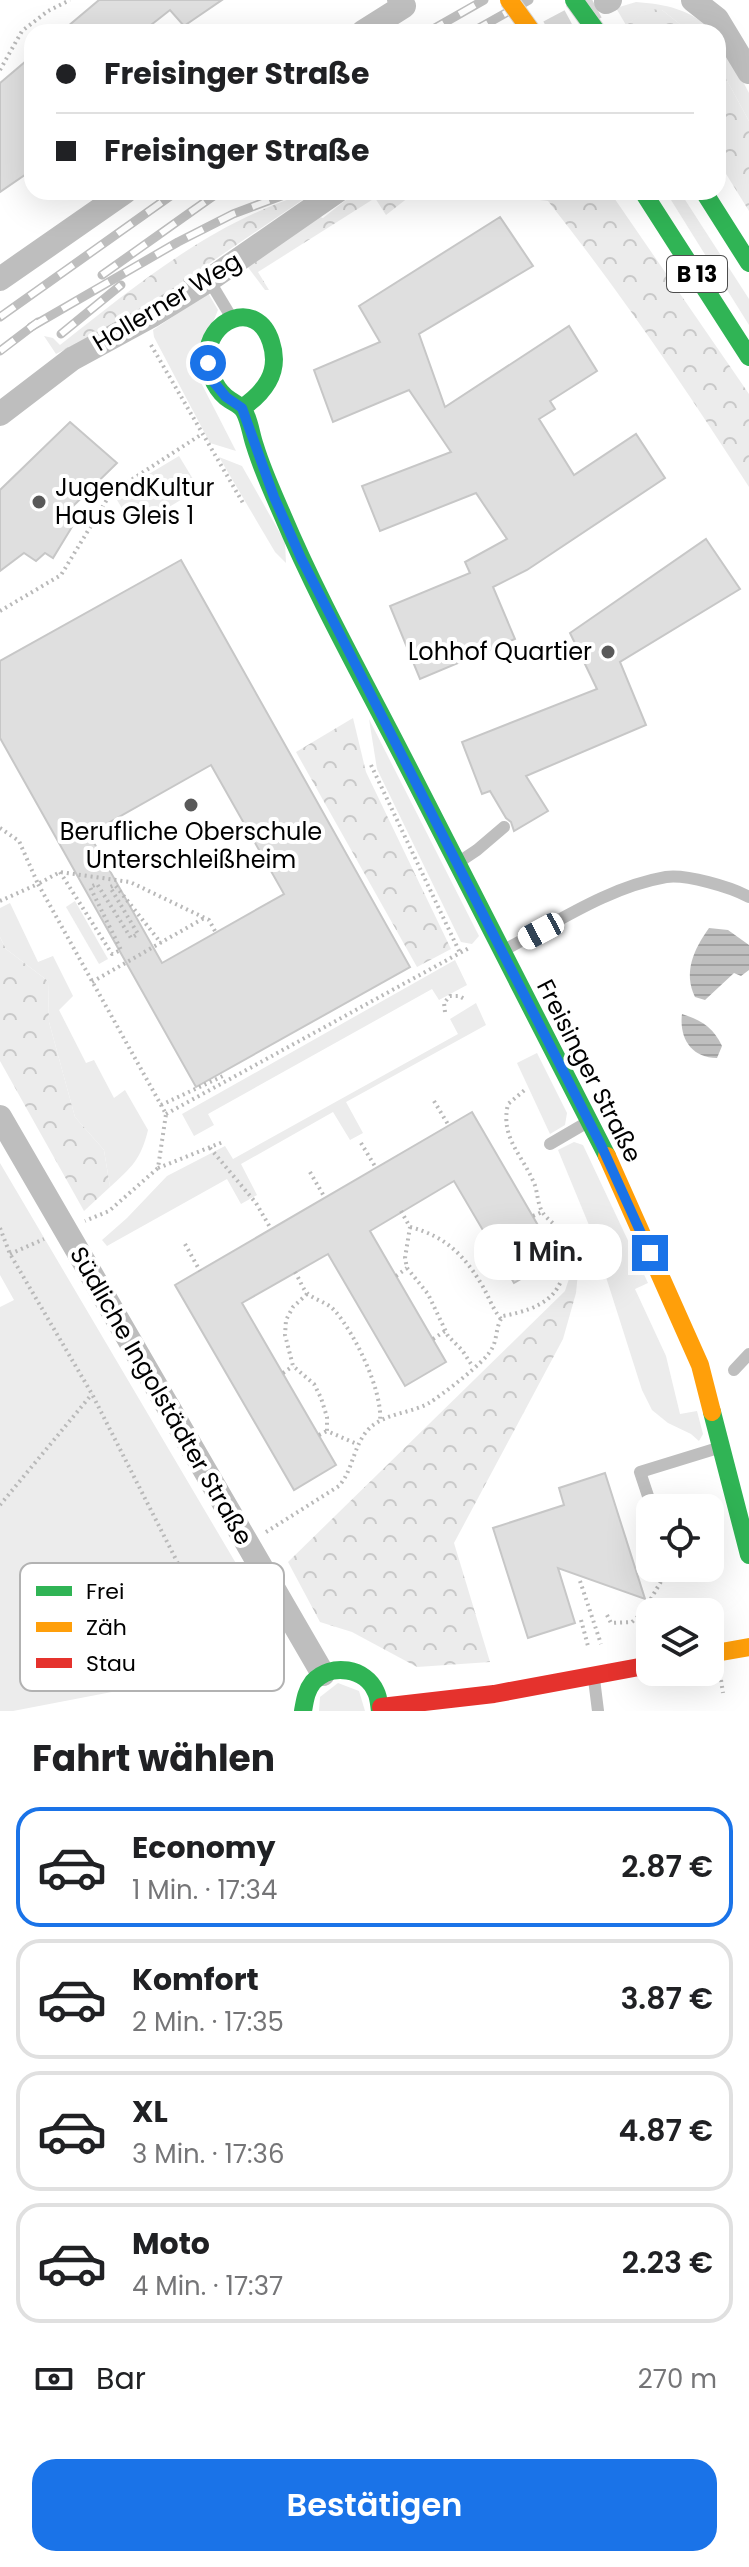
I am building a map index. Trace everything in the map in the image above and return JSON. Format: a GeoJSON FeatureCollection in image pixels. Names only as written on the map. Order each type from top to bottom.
{"type":"FeatureCollection","features":[{"type":"Feature","properties":{"kind":"street"},"geometry":{"type":"LineString","coordinates":[[509,0],[526,24]]}},
{"type":"Feature","properties":{"kind":"street"},"geometry":{"type":"LineString","coordinates":[[574,0],[591,24]]}},
{"type":"Feature","properties":{"kind":"street"},"geometry":{"type":"LineString","coordinates":[[693,0],[720,24]]}},
{"type":"Feature","properties":{"kind":"street"},"geometry":{"type":"LineString","coordinates":[[374,24],[406,2]]}},
{"type":"Feature","properties":{"kind":"street"},"geometry":{"type":"LineString","coordinates":[[726,34],[749,72]]}},
{"type":"Feature","properties":{"kind":"street"},"geometry":{"type":"LineString","coordinates":[[0,279],[114,200]]}},
{"type":"Feature","properties":{"kind":"street","name":"Hollerner Weg"},"geometry":{"type":"LineString","coordinates":[[0,414],[72,359],[209,280],[324,200]]}},
{"type":"Feature","properties":{"kind":"street","name":"B 13"},"geometry":{"type":"LineString","coordinates":[[648,200],[749,357]]}},
{"type":"Feature","properties":{"kind":"street","name":"B 13"},"geometry":{"type":"LineString","coordinates":[[709,200],[749,263]]}},
{"type":"Feature","properties":{"kind":"street"},"geometry":{"type":"LineString","coordinates":[[232,320],[248,317],[256,320],[264,325],[273,342],[273,367],[262,393],[242,408]]}},
{"type":"Feature","properties":{"kind":"street","name":"Freisinger Straße"},"geometry":{"type":"LineString","coordinates":[[232,320],[211,339],[208,363],[212,380],[226,397],[242,408],[274,497],[301,558],[613,1169],[700,1365],[749,1555]]}},
{"type":"Feature","properties":{"kind":"street","name":"Südliche Ingolstädter Straße"},"geometry":{"type":"LineString","coordinates":[[0,1117],[259,1563]]}},
{"type":"Feature","properties":{"kind":"street","name":"Südliche Ingolstädter Straße"},"geometry":{"type":"LineString","coordinates":[[284,1607],[323,1674]]}},
{"type":"Feature","properties":{"kind":"street"},"geometry":{"type":"LineString","coordinates":[[724,1651],[749,1647]]}},
{"type":"Feature","properties":{"kind":"street"},"geometry":{"type":"LineString","coordinates":[[303,1711],[306,1691],[323,1674],[336,1669],[349,1669],[362,1674],[372,1683],[378,1694],[380,1709],[494,1694],[636,1667]]}},
{"type":"Feature","properties":{"kind":"lane"},"geometry":{"type":"LineString","coordinates":[[209,280],[232,320]]}},
{"type":"Feature","properties":{"kind":"lane"},"geometry":{"type":"LineString","coordinates":[[456,863],[504,827]]}},
{"type":"Feature","properties":{"kind":"lane"},"geometry":{"type":"LineString","coordinates":[[497,944],[623,889],[670,877],[738,891],[749,897]]}},
{"type":"Feature","properties":{"kind":"lane"},"geometry":{"type":"LineString","coordinates":[[550,1144],[589,1121]]}},
{"type":"Feature","properties":{"kind":"lane"},"geometry":{"type":"LineString","coordinates":[[734,1370],[749,1354]]}},
{"type":"Feature","properties":{"kind":"lane"},"geometry":{"type":"LineString","coordinates":[[647,1494],[640,1472],[721,1447]]}},
{"type":"Feature","properties":{"kind":"lane"},"geometry":{"type":"LineString","coordinates":[[593,1675],[598,1711]]}},
{"type":"Feature","properties":{"kind":"path"},"geometry":{"type":"LineString","coordinates":[[31,24],[70,0]]}},
{"type":"Feature","properties":{"kind":"path"},"geometry":{"type":"LineString","coordinates":[[0,70],[24,29]]}},
{"type":"Feature","properties":{"kind":"path"},"geometry":{"type":"LineString","coordinates":[[0,611],[61,575],[111,493],[202,434]]}},
{"type":"Feature","properties":{"kind":"path"},"geometry":{"type":"LineString","coordinates":[[0,828],[19,841],[38,884],[166,1114],[158,1168]]}},
{"type":"Feature","properties":{"kind":"path"},"geometry":{"type":"LineString","coordinates":[[60,872],[112,954],[121,950],[90,887],[97,884],[131,938],[138,934],[110,887],[115,885],[161,943]]}},
{"type":"Feature","properties":{"kind":"path"},"geometry":{"type":"LineString","coordinates":[[0,901],[60,872],[130,882],[209,920],[216,933]]}},
{"type":"Feature","properties":{"kind":"path"},"geometry":{"type":"LineString","coordinates":[[92,982],[204,918]]}},
{"type":"Feature","properties":{"kind":"path"},"geometry":{"type":"LineString","coordinates":[[166,1114],[497,944]]}},
{"type":"Feature","properties":{"kind":"path"},"geometry":{"type":"LineString","coordinates":[[445,1012],[444,1003],[450,996],[466,1000]]}},
{"type":"Feature","properties":{"kind":"path"},"geometry":{"type":"LineString","coordinates":[[161,1105],[223,1076],[221,1073]]}},
{"type":"Feature","properties":{"kind":"path"},"geometry":{"type":"LineString","coordinates":[[247,1543],[339,1486],[347,1477],[357,1444],[369,1428],[426,1404],[491,1350],[503,1316],[522,1312],[557,1292],[563,1283],[565,1269],[561,1232],[542,1212],[534,1183],[505,1123],[508,1104],[526,1089]]}},
{"type":"Feature","properties":{"kind":"path"},"geometry":{"type":"LineString","coordinates":[[434,1101],[449,1126]]}},
{"type":"Feature","properties":{"kind":"path"},"geometry":{"type":"LineString","coordinates":[[10,1254],[109,1211],[158,1168],[223,1142]]}},
{"type":"Feature","properties":{"kind":"path"},"geometry":{"type":"LineString","coordinates":[[361,1143],[376,1168]]}},
{"type":"Feature","properties":{"kind":"path"},"geometry":{"type":"LineString","coordinates":[[210,1148],[256,1203],[271,1229]]}},
{"type":"Feature","properties":{"kind":"path"},"geometry":{"type":"LineString","coordinates":[[310,1172],[325,1198]]}},
{"type":"Feature","properties":{"kind":"path"},"geometry":{"type":"LineString","coordinates":[[401,1211],[410,1227],[405,1258],[407,1268],[428,1294],[445,1331],[473,1367]]}},
{"type":"Feature","properties":{"kind":"path"},"geometry":{"type":"LineString","coordinates":[[533,1216],[542,1212]]}},
{"type":"Feature","properties":{"kind":"path"},"geometry":{"type":"LineString","coordinates":[[410,1227],[429,1232],[454,1247],[484,1288],[501,1319]]}},
{"type":"Feature","properties":{"kind":"path"},"geometry":{"type":"LineString","coordinates":[[561,1232],[584,1227]]}},
{"type":"Feature","properties":{"kind":"path"},"geometry":{"type":"LineString","coordinates":[[0,1228],[10,1254],[92,1394],[178,1563]]}},
{"type":"Feature","properties":{"kind":"path"},"geometry":{"type":"LineString","coordinates":[[185,1244],[200,1271]]}},
{"type":"Feature","properties":{"kind":"path"},"geometry":{"type":"LineString","coordinates":[[396,1276],[407,1268]]}},
{"type":"Feature","properties":{"kind":"path"},"geometry":{"type":"LineString","coordinates":[[295,1272],[307,1294],[332,1307],[343,1320],[379,1400],[380,1422]]}},
{"type":"Feature","properties":{"kind":"path"},"geometry":{"type":"LineString","coordinates":[[307,1294],[293,1307],[286,1320],[285,1335],[293,1366],[314,1384],[327,1417],[327,1431]]}},
{"type":"Feature","properties":{"kind":"path"},"geometry":{"type":"LineString","coordinates":[[433,1339],[445,1331]]}},
{"type":"Feature","properties":{"kind":"path"},"geometry":{"type":"LineString","coordinates":[[283,1373],[293,1366]]}},
{"type":"Feature","properties":{"kind":"path"},"geometry":{"type":"LineString","coordinates":[[0,1505],[92,1394]]}},
{"type":"Feature","properties":{"kind":"path"},"geometry":{"type":"LineString","coordinates":[[319,1435],[327,1431],[357,1444]]}},
{"type":"Feature","properties":{"kind":"path"},"geometry":{"type":"LineString","coordinates":[[580,1581],[603,1650]]}},
{"type":"Feature","properties":{"kind":"path"},"geometry":{"type":"LineString","coordinates":[[607,1615],[611,1623],[632,1622],[643,1612],[661,1582]]}},
{"type":"Feature","properties":{"kind":"path"},"geometry":{"type":"LineString","coordinates":[[581,1620],[590,1652]]}},
{"type":"Feature","properties":{"kind":"green space"},"geometry":{"type":"Polygon","coordinates":[[[636,2],[667,6],[687,13],[704,24],[680,24],[662,10],[649,10],[625,24],[616,8],[636,2]]]}},
{"type":"Feature","properties":{"kind":"green space"},"geometry":{"type":"Polygon","coordinates":[[[649,9],[662,10],[680,24],[627,24],[649,9]]]}},
{"type":"Feature","properties":{"kind":"green space"},"geometry":{"type":"Polygon","coordinates":[[[726,52],[749,93],[749,121],[726,79],[726,52]]]}},
{"type":"Feature","properties":{"kind":"green space"},"geometry":{"type":"Polygon","coordinates":[[[726,79],[749,121],[749,211],[726,174],[726,79]]]}},
{"type":"Feature","properties":{"kind":"green space"},"geometry":{"type":"Polygon","coordinates":[[[302,200],[132,316],[56,354],[44,336],[53,338],[60,345],[178,256],[275,204],[302,200]]]}},
{"type":"Feature","properties":{"kind":"green space"},"geometry":{"type":"Polygon","coordinates":[[[346,200],[372,200],[258,272],[269,290],[265,290],[244,262],[313,215],[323,218],[346,200]]]}},
{"type":"Feature","properties":{"kind":"green space"},"geometry":{"type":"Polygon","coordinates":[[[376,200],[405,200],[386,215],[376,200]]]}},
{"type":"Feature","properties":{"kind":"green space"},"geometry":{"type":"Polygon","coordinates":[[[540,200],[616,200],[749,394],[749,487],[652,342],[548,201],[540,200]]]}},
{"type":"Feature","properties":{"kind":"green space"},"geometry":{"type":"Polygon","coordinates":[[[671,200],[685,200],[749,299],[749,325],[671,200]]]}},
{"type":"Feature","properties":{"kind":"green space"},"geometry":{"type":"Polygon","coordinates":[[[208,293],[218,310],[194,369],[236,451],[210,443],[154,337],[153,330],[208,293]]]}},
{"type":"Feature","properties":{"kind":"green space"},"geometry":{"type":"Polygon","coordinates":[[[179,456],[199,489],[134,528],[114,495],[179,456]]]}},
{"type":"Feature","properties":{"kind":"green space"},"geometry":{"type":"Polygon","coordinates":[[[219,457],[242,466],[285,542],[286,563],[275,552],[219,457]]]}},
{"type":"Feature","properties":{"kind":"green space"},"geometry":{"type":"Polygon","coordinates":[[[353,718],[366,772],[451,949],[417,967],[296,752],[353,718]]]}},
{"type":"Feature","properties":{"kind":"green space"},"geometry":{"type":"Polygon","coordinates":[[[369,719],[479,936],[472,944],[461,942],[377,769],[369,719]]]}},
{"type":"Feature","properties":{"kind":"green space"},"geometry":{"type":"Polygon","coordinates":[[[75,901],[108,959],[99,964],[66,907],[75,901]]]}},
{"type":"Feature","properties":{"kind":"green space"},"geometry":{"type":"Polygon","coordinates":[[[10,903],[38,962],[53,956],[73,996],[59,1010],[86,1063],[94,1060],[114,1098],[125,1090],[148,1130],[135,1162],[110,1187],[104,1150],[75,1117],[49,1022],[48,981],[6,949],[0,937],[0,908],[10,903]]]}},
{"type":"Feature","properties":{"kind":"green space"},"geometry":{"type":"Polygon","coordinates":[[[0,937],[6,949],[48,981],[49,1022],[75,1117],[104,1150],[110,1187],[84,1211],[0,1061],[0,937]]]}},
{"type":"Feature","properties":{"kind":"green space"},"geometry":{"type":"Polygon","coordinates":[[[455,960],[467,985],[439,1000],[432,989],[208,1114],[214,1125],[194,1136],[182,1114],[455,960]]]}},
{"type":"Feature","properties":{"kind":"green space"},"geometry":{"type":"Polygon","coordinates":[[[476,1003],[486,1025],[346,1102],[363,1133],[350,1140],[333,1112],[241,1164],[257,1195],[241,1204],[227,1179],[107,1246],[102,1240],[167,1176],[225,1146],[233,1159],[458,1034],[450,1019],[476,1003]]]}},
{"type":"Feature","properties":{"kind":"green space"},"geometry":{"type":"Polygon","coordinates":[[[537,1053],[567,1113],[565,1125],[550,1134],[517,1063],[537,1053]]]}},
{"type":"Feature","properties":{"kind":"green space"},"geometry":{"type":"Polygon","coordinates":[[[574,1142],[583,1145],[648,1283],[635,1289],[666,1356],[680,1414],[697,1411],[703,1434],[699,1441],[652,1410],[642,1390],[591,1230],[558,1150],[574,1142]]]}},
{"type":"Feature","properties":{"kind":"green space"},"geometry":{"type":"Polygon","coordinates":[[[0,1163],[236,1563],[20,1563],[20,1691],[117,1691],[13,1711],[0,1711],[0,1307],[14,1300],[0,1275],[0,1163]]]}},
{"type":"Feature","properties":{"kind":"green space"},"geometry":{"type":"Polygon","coordinates":[[[581,1242],[576,1293],[563,1339],[454,1543],[490,1662],[417,1667],[352,1632],[320,1622],[288,1562],[565,1291],[581,1242]]]}},
{"type":"Feature","properties":{"kind":"green space"},"geometry":{"type":"Polygon","coordinates":[[[338,1683],[359,1691],[365,1711],[319,1711],[320,1697],[338,1683]]]}},
{"type":"Feature","properties":{"kind":"shaded area"},"geometry":{"type":"Polygon","coordinates":[[[709,928],[728,930],[749,945],[749,970],[741,976],[734,973],[705,1000],[695,997],[690,970],[695,952],[709,928]]]}},
{"type":"Feature","properties":{"kind":"shaded area"},"geometry":{"type":"Polygon","coordinates":[[[682,1014],[701,1022],[715,1034],[722,1046],[717,1058],[700,1054],[689,1045],[683,1031],[682,1014]]]}},
{"type":"Feature","properties":{"kind":"building"},"geometry":{"type":"Polygon","coordinates":[[[99,0],[222,0],[187,24],[182,24],[170,10],[152,24],[70,24],[99,0]]]}},
{"type":"Feature","properties":{"kind":"building"},"geometry":{"type":"Polygon","coordinates":[[[24,63],[24,176],[0,192],[0,83],[24,63]]]}},
{"type":"Feature","properties":{"kind":"building"},"geometry":{"type":"Polygon","coordinates":[[[500,217],[533,266],[419,334],[445,407],[569,326],[597,371],[550,401],[555,409],[539,419],[574,475],[636,434],[665,478],[527,570],[493,587],[515,639],[420,679],[390,606],[470,573],[465,562],[507,539],[476,493],[380,531],[362,486],[451,452],[409,390],[333,422],[314,370],[380,342],[359,306],[500,217]]]}},
{"type":"Feature","properties":{"kind":"building","name":"JugendKultur Haus Gleis 1"},"geometry":{"type":"Polygon","coordinates":[[[70,422],[117,463],[66,513],[75,522],[53,558],[45,553],[36,561],[24,553],[0,571],[0,490],[70,422]]]}},
{"type":"Feature","properties":{"kind":"building","name":"Lohhof Quartier"},"geometry":{"type":"Polygon","coordinates":[[[706,539],[740,589],[620,662],[646,725],[526,776],[548,811],[514,831],[490,791],[482,794],[462,742],[597,689],[570,633],[706,539]]]}},
{"type":"Feature","properties":{"kind":"building"},"geometry":{"type":"Polygon","coordinates":[[[181,560],[410,967],[196,1087],[0,738],[0,661],[181,560]],[[211,765],[89,834],[162,963],[284,894],[211,765]]]}},
{"type":"Feature","properties":{"kind":"building"},"geometry":{"type":"Polygon","coordinates":[[[472,1112],[557,1258],[514,1283],[454,1181],[370,1231],[446,1362],[405,1386],[328,1254],[242,1303],[336,1465],[294,1490],[175,1285],[472,1112]]]}},
{"type":"Feature","properties":{"kind":"building"},"geometry":{"type":"Polygon","coordinates":[[[605,1473],[636,1571],[636,1582],[640,1582],[645,1598],[558,1568],[575,1623],[528,1638],[493,1528],[564,1505],[559,1488],[605,1473]]]}},
{"type":"Feature","properties":{"kind":"tunnel"},"geometry":{"type":"LineString","coordinates":[[564,24],[596,7]]}},
{"type":"Feature","properties":{"kind":"railway"},"geometry":{"type":"LineString","coordinates":[[442,24],[484,0]]}},
{"type":"Feature","properties":{"kind":"railway"},"geometry":{"type":"LineString","coordinates":[[486,24],[529,0]]}},
{"type":"Feature","properties":{"kind":"railway"},"geometry":{"type":"LineString","coordinates":[[0,317],[165,200]]}},
{"type":"Feature","properties":{"kind":"railway"},"geometry":{"type":"LineString","coordinates":[[102,275],[208,200]]}},
{"type":"Feature","properties":{"kind":"railway"},"geometry":{"type":"LineString","coordinates":[[31,327],[178,242],[233,214],[271,200]]}},
{"type":"Feature","properties":{"kind":"railway"},"geometry":{"type":"LineString","coordinates":[[61,334],[121,285]]}},
{"type":"Feature","properties":{"kind":"railway"},"geometry":{"type":"LineString","coordinates":[[0,351],[38,322]]}},
{"type":"Feature","properties":{"kind":"traffic: fast"},"geometry":{"type":"LineString","coordinates":[[574,0],[591,24]]}},
{"type":"Feature","properties":{"kind":"traffic: fast"},"geometry":{"type":"LineString","coordinates":[[648,200],[749,357]]}},
{"type":"Feature","properties":{"kind":"traffic: fast"},"geometry":{"type":"LineString","coordinates":[[709,200],[749,263]]}},
{"type":"Feature","properties":{"kind":"traffic: fast"},"geometry":{"type":"LineString","coordinates":[[242,408],[264,388],[274,363],[271,342],[264,328],[255,320],[244,317],[223,325],[209,345],[212,377],[225,397],[244,411],[264,472],[310,576],[607,1156]]}},
{"type":"Feature","properties":{"kind":"traffic: fast"},"geometry":{"type":"LineString","coordinates":[[712,1412],[749,1555]]}},
{"type":"Feature","properties":{"kind":"traffic: fast"},"geometry":{"type":"LineString","coordinates":[[303,1711],[307,1692],[313,1682],[338,1670],[356,1673],[371,1684],[377,1694],[380,1711]]}},
{"type":"Feature","properties":{"kind":"traffic: slow"},"geometry":{"type":"LineString","coordinates":[[509,0],[526,24]]}},
{"type":"Feature","properties":{"kind":"traffic: slow"},"geometry":{"type":"LineString","coordinates":[[607,1156],[700,1365],[712,1412]]}},
{"type":"Feature","properties":{"kind":"traffic: slow"},"geometry":{"type":"LineString","coordinates":[[724,1651],[749,1647]]}},
{"type":"Feature","properties":{"kind":"traffic: jam"},"geometry":{"type":"LineString","coordinates":[[381,1707],[494,1694],[636,1668]]}},
{"type":"Feature","properties":{"kind":"place","name":"JugendKultur Haus Gleis 1"},"geometry":{"type":"Point","coordinates":[39,502]}},
{"type":"Feature","properties":{"kind":"place","name":"Lohhof Quartier"},"geometry":{"type":"Point","coordinates":[608,652]}},
{"type":"Feature","properties":{"kind":"place","name":"Berufliche Oberschule Unterschleißheim"},"geometry":{"type":"Point","coordinates":[191,805]}},
{"type":"Feature","properties":{"kind":"route"},"geometry":{"type":"LineString","coordinates":[[208,363],[212,380],[226,397],[242,408],[274,497],[301,558],[601,1145],[650,1253]]}}]}
